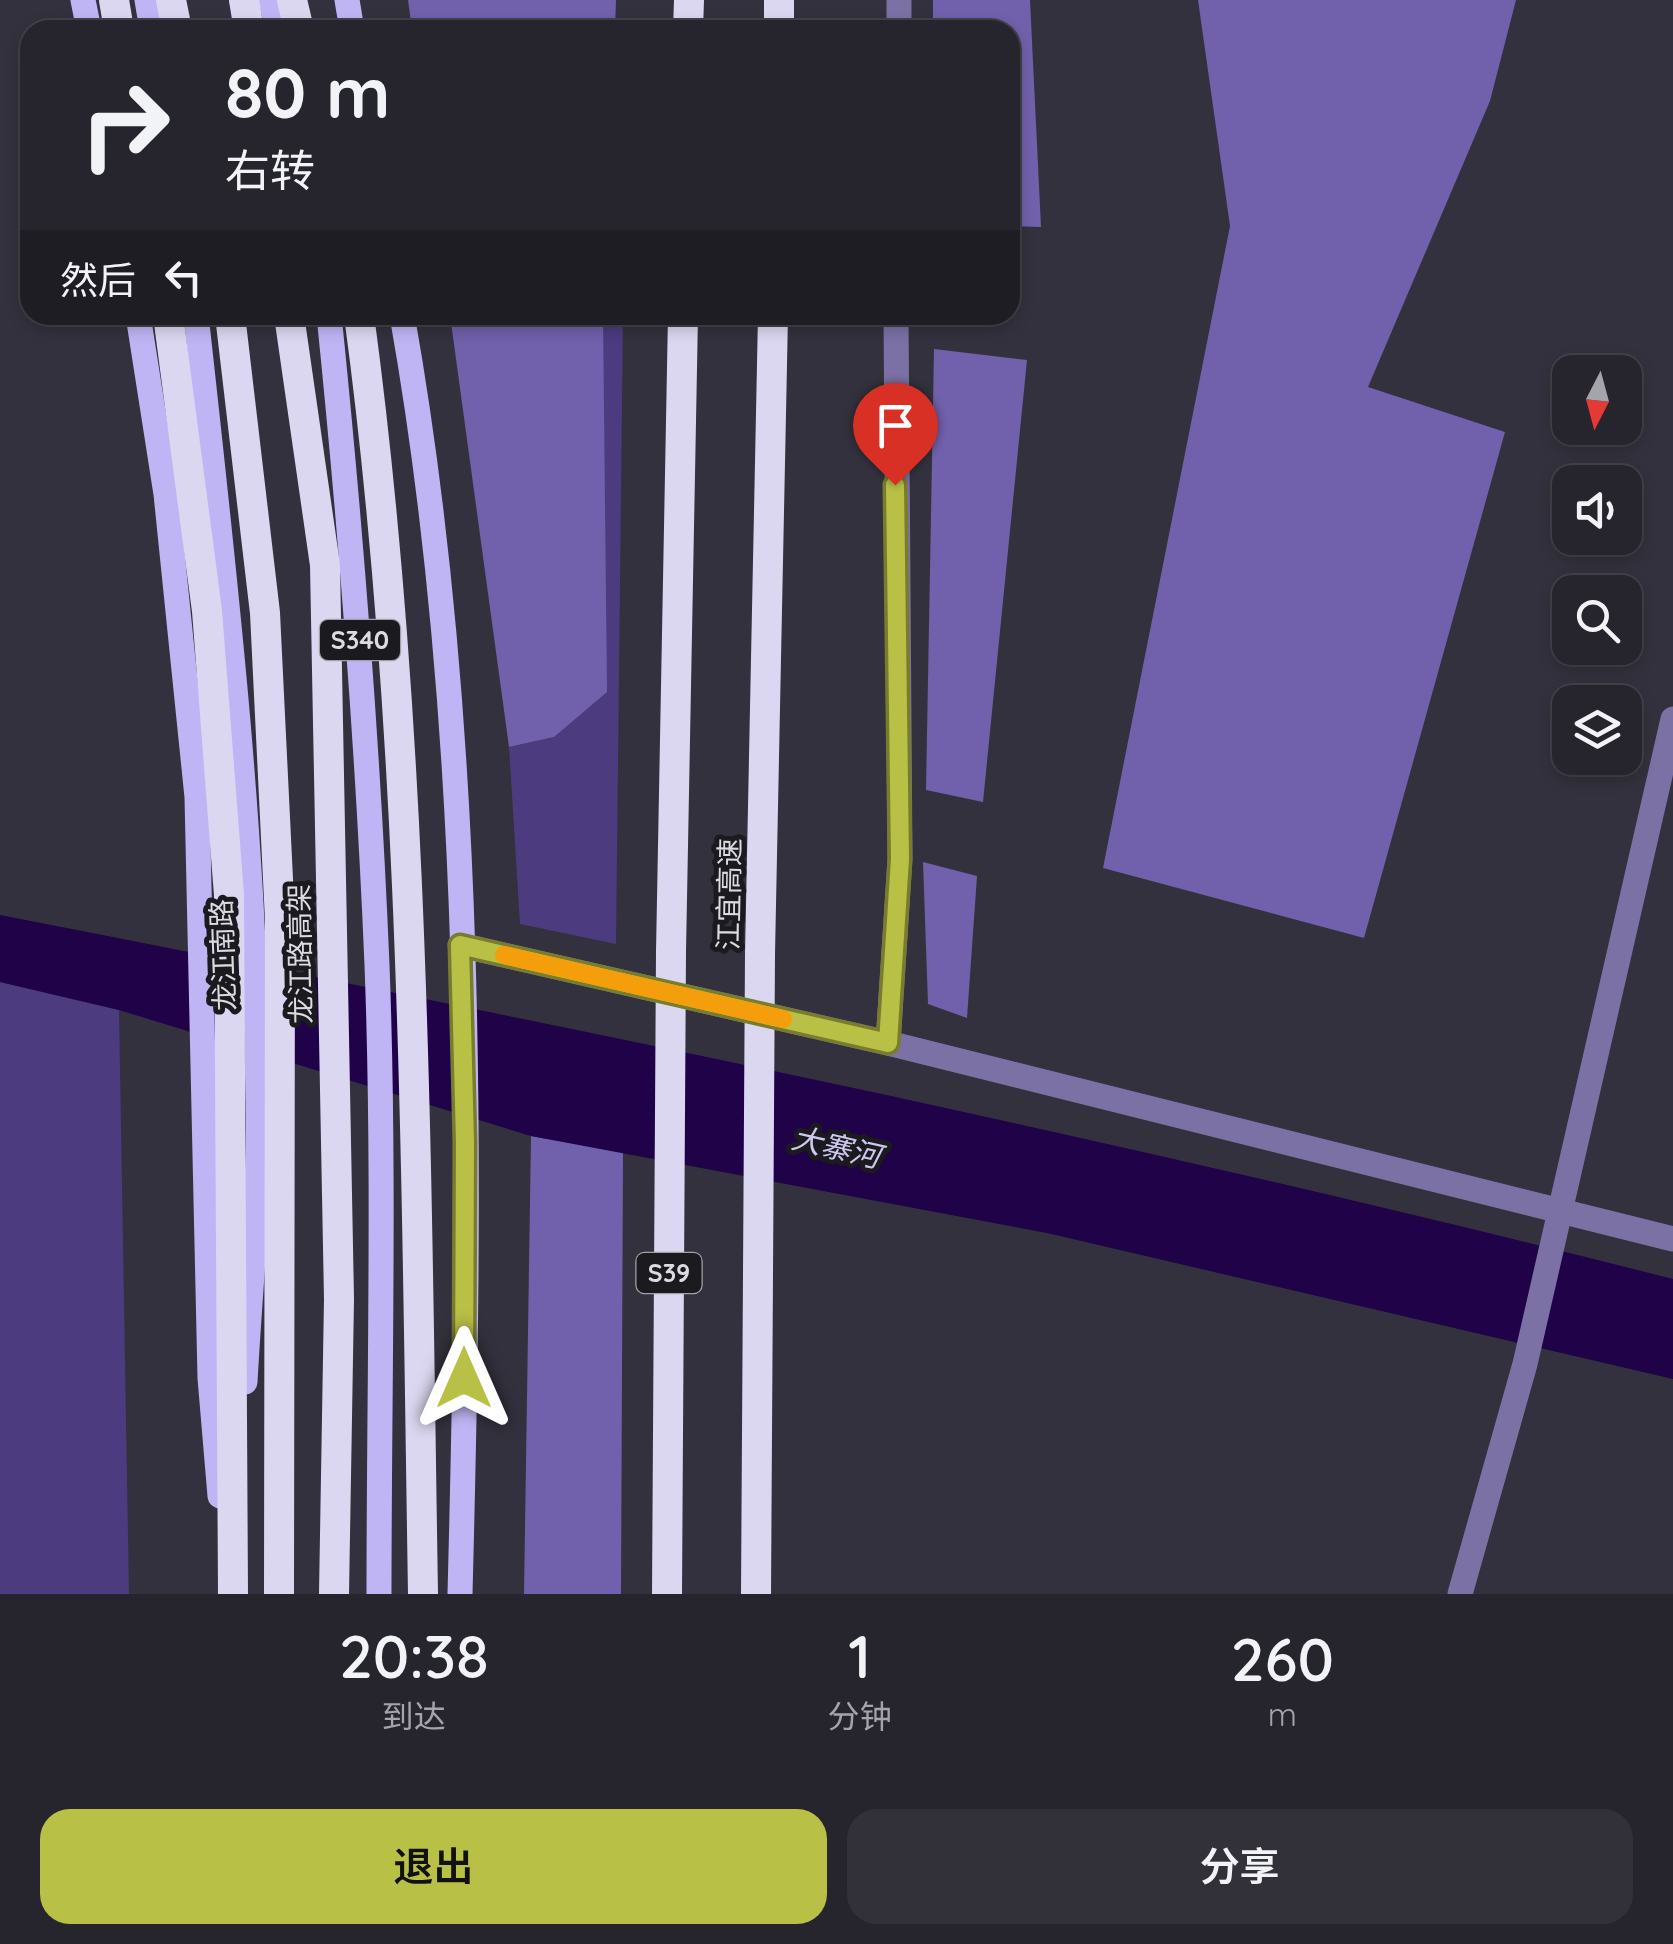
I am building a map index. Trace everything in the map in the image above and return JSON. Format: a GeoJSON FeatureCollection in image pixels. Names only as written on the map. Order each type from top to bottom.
{"type":"FeatureCollection","features":[{"type":"Feature","properties":{"kind":"highway"},"geometry":{"type":"LineString","coordinates":[[169,325],[208,611],[242,938],[231,1097],[232,1594]]}},
{"type":"Feature","properties":{"kind":"highway","name":"龙江路高架"},"geometry":{"type":"LineString","coordinates":[[231,325],[265,613],[280,920],[279,1594]]}},
{"type":"Feature","properties":{"kind":"highway","name":"龙江路高架"},"geometry":{"type":"LineString","coordinates":[[291,325],[325,565],[339,1299],[334,1594]]}},
{"type":"Feature","properties":{"kind":"highway"},"geometry":{"type":"LineString","coordinates":[[360,325],[374,430],[397,733],[416,1143],[423,1594]]}},
{"type":"Feature","properties":{"kind":"highway","name":"江宜高速"},"geometry":{"type":"LineString","coordinates":[[667,1594],[671,952],[683,325]]}},
{"type":"Feature","properties":{"kind":"highway","name":"江宜高速"},"geometry":{"type":"LineString","coordinates":[[756,1594],[760,954],[773,325]]}},
{"type":"Feature","properties":{"kind":"main road"},"geometry":{"type":"LineString","coordinates":[[140,325],[166,494],[191,740],[200,932],[231,1097]]}},
{"type":"Feature","properties":{"kind":"main road","name":"龙江南路"},"geometry":{"type":"LineString","coordinates":[[197,325],[242,730],[242,938]]}},
{"type":"Feature","properties":{"kind":"main road","name":"S340"},"geometry":{"type":"LineString","coordinates":[[330,325],[358,606],[377,966],[379,1594]]}},
{"type":"Feature","properties":{"kind":"main road"},"geometry":{"type":"LineString","coordinates":[[404,325],[416,390],[448,693],[462,984],[465,1143],[460,1594]]}},
{"type":"Feature","properties":{"kind":"street"},"geometry":{"type":"LineString","coordinates":[[888,1043],[900,859],[896,325]]}},
{"type":"Feature","properties":{"kind":"street"},"geometry":{"type":"LineString","coordinates":[[1460,1594],[1525,1364],[1673,720]]}},
{"type":"Feature","properties":{"kind":"street"},"geometry":{"type":"LineString","coordinates":[[460,945],[888,1043],[1673,1240]]}},
{"type":"Feature","properties":{"kind":"shaded area"},"geometry":{"type":"Polygon","coordinates":[[[408,0],[616,0],[615,20],[411,20],[408,0]]]}},
{"type":"Feature","properties":{"kind":"shaded area"},"geometry":{"type":"Polygon","coordinates":[[[933,0],[1030,0],[1041,227],[1020,226],[1020,20],[933,20],[933,0]]]}},
{"type":"Feature","properties":{"kind":"shaded area"},"geometry":{"type":"Polygon","coordinates":[[[1198,0],[1516,0],[1490,101],[1368,387],[1505,432],[1364,938],[1103,868],[1230,226],[1198,0]]]}},
{"type":"Feature","properties":{"kind":"shaded area"},"geometry":{"type":"Polygon","coordinates":[[[451,325],[603,325],[607,692],[554,737],[509,747],[451,325]]]}},
{"type":"Feature","properties":{"kind":"shaded area"},"geometry":{"type":"Polygon","coordinates":[[[603,325],[623,325],[616,944],[520,924],[509,747],[554,737],[603,325]]]}},
{"type":"Feature","properties":{"kind":"shaded area"},"geometry":{"type":"Polygon","coordinates":[[[934,349],[1027,360],[983,802],[926,790],[934,349]]]}},
{"type":"Feature","properties":{"kind":"shaded area"},"geometry":{"type":"Polygon","coordinates":[[[923,862],[977,876],[967,1018],[928,1004],[923,862]]]}},
{"type":"Feature","properties":{"kind":"shaded area"},"geometry":{"type":"Polygon","coordinates":[[[0,982],[119,1010],[129,1594],[0,1594],[0,982]]]}},
{"type":"Feature","properties":{"kind":"shaded area"},"geometry":{"type":"Polygon","coordinates":[[[531,1136],[623,1152],[621,1594],[524,1594],[531,1136]]]}},
{"type":"Feature","properties":{"kind":"water","name":"大寨河"},"geometry":{"type":"Polygon","coordinates":[[[0,915],[839,1085],[1257,1178],[1673,1279],[1673,1379],[1047,1233],[531,1136],[119,1010],[0,982],[0,915]]]}},
{"type":"Feature","properties":{"kind":"slow traffic"},"geometry":{"type":"LineString","coordinates":[[504,955],[783,1019]]}},
{"type":"Feature","properties":{"kind":"route"},"geometry":{"type":"LineString","coordinates":[[464,1378],[465,1143],[460,945],[888,1043],[900,859],[895,485]]}}]}
